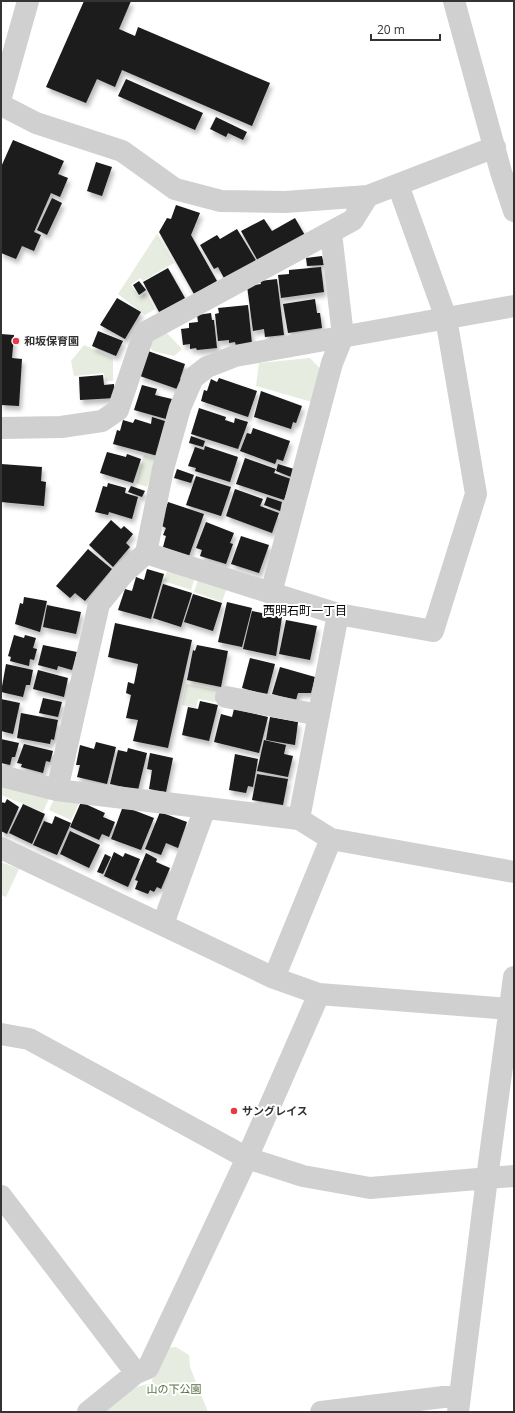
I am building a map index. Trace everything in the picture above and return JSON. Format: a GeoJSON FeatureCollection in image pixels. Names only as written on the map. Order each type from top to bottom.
{"type":"FeatureCollection","features":[{"type":"Feature","properties":{"kind":"street"},"geometry":{"type":"LineString","coordinates":[[1,97],[28,1]]}},
{"type":"Feature","properties":{"kind":"street"},"geometry":{"type":"LineString","coordinates":[[454,1],[496,147],[508,169],[514,211]]}},
{"type":"Feature","properties":{"kind":"street"},"geometry":{"type":"LineString","coordinates":[[1,105],[36,123],[122,151],[175,189],[221,201],[285,202],[368,196],[496,147]]}},
{"type":"Feature","properties":{"kind":"street"},"geometry":{"type":"LineString","coordinates":[[146,553],[338,614],[433,631],[476,494],[446,318],[398,185]]}},
{"type":"Feature","properties":{"kind":"street"},"geometry":{"type":"LineString","coordinates":[[1,428],[61,427],[102,422],[118,410],[144,333],[353,220],[368,196]]}},
{"type":"Feature","properties":{"kind":"street"},"geometry":{"type":"LineString","coordinates":[[271,593],[332,363],[344,336],[331,233]]}},
{"type":"Feature","properties":{"kind":"street"},"geometry":{"type":"LineString","coordinates":[[57,790],[99,604],[124,573],[146,553],[163,469],[180,408],[193,378],[206,367],[235,356],[514,306]]}},
{"type":"Feature","properties":{"kind":"street"},"geometry":{"type":"LineString","coordinates":[[299,819],[338,614]]}},
{"type":"Feature","properties":{"kind":"street"},"geometry":{"type":"LineString","coordinates":[[226,697],[319,715]]}},
{"type":"Feature","properties":{"kind":"street"},"geometry":{"type":"LineString","coordinates":[[1,776],[57,790],[299,819],[331,839],[514,872]]}},
{"type":"Feature","properties":{"kind":"street"},"geometry":{"type":"LineString","coordinates":[[163,924],[205,808]]}},
{"type":"Feature","properties":{"kind":"street"},"geometry":{"type":"LineString","coordinates":[[274,978],[331,839]]}},
{"type":"Feature","properties":{"kind":"street"},"geometry":{"type":"LineString","coordinates":[[1,848],[274,978],[319,994],[510,1009]]}},
{"type":"Feature","properties":{"kind":"street"},"geometry":{"type":"LineString","coordinates":[[321,1412],[459,1403],[486,1178],[514,977]]}},
{"type":"Feature","properties":{"kind":"street"},"geometry":{"type":"LineString","coordinates":[[88,1412],[136,1374],[148,1368],[248,1158],[319,994]]}},
{"type":"Feature","properties":{"kind":"street"},"geometry":{"type":"LineString","coordinates":[[1,1034],[29,1039],[248,1158],[303,1176],[370,1188],[514,1176]]}},
{"type":"Feature","properties":{"kind":"street"},"geometry":{"type":"LineString","coordinates":[[1,1196],[136,1374]]}},
{"type":"Feature","properties":{"kind":"green space"},"geometry":{"type":"Polygon","coordinates":[[[157,234],[174,263],[143,281],[140,278],[131,285],[139,297],[146,293],[155,309],[145,315],[118,294],[157,234]]]}},
{"type":"Feature","properties":{"kind":"green space"},"geometry":{"type":"Polygon","coordinates":[[[165,331],[182,349],[174,356],[153,351],[147,343],[165,331]]]}},
{"type":"Feature","properties":{"kind":"green space"},"geometry":{"type":"Polygon","coordinates":[[[84,345],[113,358],[113,381],[105,381],[104,373],[74,376],[71,361],[84,345]]]}},
{"type":"Feature","properties":{"kind":"green space"},"geometry":{"type":"Polygon","coordinates":[[[310,358],[321,370],[312,402],[256,386],[259,363],[310,358]]]}},
{"type":"Feature","properties":{"kind":"green space"},"geometry":{"type":"Polygon","coordinates":[[[144,455],[156,459],[147,487],[136,483],[144,455]]]}},
{"type":"Feature","properties":{"kind":"green space"},"geometry":{"type":"Polygon","coordinates":[[[168,568],[195,577],[191,590],[164,581],[168,568]]]}},
{"type":"Feature","properties":{"kind":"green space"},"geometry":{"type":"Polygon","coordinates":[[[199,577],[227,587],[222,602],[194,592],[199,577]]]}},
{"type":"Feature","properties":{"kind":"green space"},"geometry":{"type":"Polygon","coordinates":[[[186,684],[218,690],[216,702],[198,699],[196,708],[182,705],[186,684]]]}},
{"type":"Feature","properties":{"kind":"green space"},"geometry":{"type":"Polygon","coordinates":[[[1,785],[50,796],[43,812],[1,795],[1,785]]]}},
{"type":"Feature","properties":{"kind":"green space"},"geometry":{"type":"Polygon","coordinates":[[[55,797],[80,801],[71,820],[49,810],[55,797]]]}},
{"type":"Feature","properties":{"kind":"green space"},"geometry":{"type":"Polygon","coordinates":[[[1,862],[19,869],[6,897],[1,895],[1,862]]]}},
{"type":"Feature","properties":{"kind":"green space","name":"山の下公園"},"geometry":{"type":"Polygon","coordinates":[[[176,1347],[189,1355],[190,1367],[208,1412],[105,1412],[133,1388],[151,1383],[165,1348],[176,1347]]]}},
{"type":"Feature","properties":{"kind":"building"},"geometry":{"type":"Polygon","coordinates":[[[84,1],[131,1],[119,29],[135,36],[138,27],[270,83],[252,126],[122,70],[115,87],[97,79],[86,103],[46,87],[84,1]]]}},
{"type":"Feature","properties":{"kind":"building"},"geometry":{"type":"Polygon","coordinates":[[[126,79],[203,113],[195,130],[118,96],[126,79]]]}},
{"type":"Feature","properties":{"kind":"building"},"geometry":{"type":"Polygon","coordinates":[[[216,117],[247,132],[243,140],[228,133],[226,137],[210,129],[216,117]]]}},
{"type":"Feature","properties":{"kind":"building"},"geometry":{"type":"Polygon","coordinates":[[[13,140],[64,161],[58,174],[68,178],[60,197],[51,193],[34,232],[41,235],[34,251],[22,246],[16,259],[1,253],[1,167],[13,140]]]}},
{"type":"Feature","properties":{"kind":"building"},"geometry":{"type":"Polygon","coordinates":[[[96,162],[112,167],[102,196],[87,191],[96,162]]]}},
{"type":"Feature","properties":{"kind":"building"},"geometry":{"type":"Polygon","coordinates":[[[52,198],[62,203],[47,235],[37,230],[52,198]]]}},
{"type":"Feature","properties":{"kind":"building"},"geometry":{"type":"Polygon","coordinates":[[[176,205],[200,213],[191,235],[217,281],[194,294],[159,232],[167,218],[171,219],[176,205]]]}},
{"type":"Feature","properties":{"kind":"building"},"geometry":{"type":"Polygon","coordinates":[[[295,218],[306,237],[259,263],[241,231],[264,219],[272,231],[295,218]]]}},
{"type":"Feature","properties":{"kind":"building"},"geometry":{"type":"Polygon","coordinates":[[[237,229],[257,262],[225,280],[218,267],[214,269],[200,245],[217,235],[220,239],[237,229]]]}},
{"type":"Feature","properties":{"kind":"building"},"geometry":{"type":"Polygon","coordinates":[[[322,256],[324,265],[307,266],[306,258],[322,256]]]}},
{"type":"Feature","properties":{"kind":"building"},"geometry":{"type":"Polygon","coordinates":[[[321,267],[324,292],[281,298],[278,275],[289,274],[289,270],[321,267]]]}},
{"type":"Feature","properties":{"kind":"building"},"geometry":{"type":"Polygon","coordinates":[[[168,268],[185,298],[159,312],[143,282],[168,268]]]}},
{"type":"Feature","properties":{"kind":"building"},"geometry":{"type":"Polygon","coordinates":[[[277,279],[284,335],[265,337],[264,329],[253,331],[247,286],[261,284],[260,281],[277,279]]]}},
{"type":"Feature","properties":{"kind":"building"},"geometry":{"type":"Polygon","coordinates":[[[139,281],[146,290],[139,295],[133,285],[139,281]]]}},
{"type":"Feature","properties":{"kind":"building"},"geometry":{"type":"Polygon","coordinates":[[[117,298],[141,312],[125,339],[100,325],[117,298]]]}},
{"type":"Feature","properties":{"kind":"building"},"geometry":{"type":"Polygon","coordinates":[[[315,299],[317,313],[320,313],[322,328],[288,333],[283,304],[315,299]]]}},
{"type":"Feature","properties":{"kind":"building"},"geometry":{"type":"Polygon","coordinates":[[[248,305],[252,344],[236,346],[235,342],[229,343],[229,340],[218,341],[215,314],[219,313],[218,308],[248,305]]]}},
{"type":"Feature","properties":{"kind":"building"},"geometry":{"type":"Polygon","coordinates":[[[211,313],[212,320],[214,320],[217,348],[197,350],[196,348],[190,349],[190,344],[183,345],[181,329],[189,328],[189,323],[198,322],[197,315],[211,313]]]}},
{"type":"Feature","properties":{"kind":"building"},"geometry":{"type":"Polygon","coordinates":[[[98,331],[123,341],[116,356],[92,346],[98,331]]]}},
{"type":"Feature","properties":{"kind":"building"},"geometry":{"type":"Polygon","coordinates":[[[1,334],[14,335],[12,358],[22,359],[19,406],[1,405],[1,334]]]}},
{"type":"Feature","properties":{"kind":"building"},"geometry":{"type":"Polygon","coordinates":[[[148,351],[185,364],[180,379],[183,380],[180,390],[140,376],[148,351]]]}},
{"type":"Feature","properties":{"kind":"building"},"geometry":{"type":"Polygon","coordinates":[[[103,375],[104,385],[114,384],[115,398],[80,400],[79,377],[103,375]]]}},
{"type":"Feature","properties":{"kind":"building"},"geometry":{"type":"Polygon","coordinates":[[[219,378],[257,391],[248,417],[201,401],[204,390],[207,391],[211,379],[217,382],[219,378]]]}},
{"type":"Feature","properties":{"kind":"building"},"geometry":{"type":"Polygon","coordinates":[[[142,385],[157,389],[155,395],[172,399],[166,419],[134,410],[142,385]]]}},
{"type":"Feature","properties":{"kind":"building"},"geometry":{"type":"Polygon","coordinates":[[[261,391],[302,406],[296,423],[293,422],[291,429],[254,417],[261,391]]]}},
{"type":"Feature","properties":{"kind":"building"},"geometry":{"type":"Polygon","coordinates":[[[199,408],[226,417],[225,420],[234,423],[235,418],[248,422],[238,449],[191,434],[199,408]]]}},
{"type":"Feature","properties":{"kind":"building"},"geometry":{"type":"Polygon","coordinates":[[[152,417],[168,422],[158,456],[113,444],[117,430],[120,431],[123,420],[133,423],[135,419],[151,424],[152,417]]]}},
{"type":"Feature","properties":{"kind":"building"},"geometry":{"type":"Polygon","coordinates":[[[253,428],[290,441],[283,461],[277,459],[275,464],[240,451],[247,433],[251,434],[253,428]]]}},
{"type":"Feature","properties":{"kind":"building"},"geometry":{"type":"Polygon","coordinates":[[[191,436],[205,441],[203,447],[189,443],[191,436]]]}},
{"type":"Feature","properties":{"kind":"building"},"geometry":{"type":"Polygon","coordinates":[[[205,446],[238,457],[230,482],[195,471],[196,468],[188,466],[195,447],[204,450],[205,446]]]}},
{"type":"Feature","properties":{"kind":"building"},"geometry":{"type":"Polygon","coordinates":[[[107,452],[126,457],[127,454],[141,459],[133,483],[100,473],[107,452]]]}},
{"type":"Feature","properties":{"kind":"building"},"geometry":{"type":"Polygon","coordinates":[[[245,458],[276,469],[274,473],[291,479],[284,500],[236,484],[245,458]]]}},
{"type":"Feature","properties":{"kind":"building"},"geometry":{"type":"Polygon","coordinates":[[[1,464],[42,467],[41,481],[46,482],[44,506],[1,502],[1,464]]]}},
{"type":"Feature","properties":{"kind":"building"},"geometry":{"type":"Polygon","coordinates":[[[278,464],[294,469],[291,477],[276,471],[278,464]]]}},
{"type":"Feature","properties":{"kind":"building"},"geometry":{"type":"Polygon","coordinates":[[[177,469],[194,475],[191,483],[174,478],[177,469]]]}},
{"type":"Feature","properties":{"kind":"building"},"geometry":{"type":"Polygon","coordinates":[[[196,476],[231,487],[221,516],[186,505],[196,476]]]}},
{"type":"Feature","properties":{"kind":"building"},"geometry":{"type":"Polygon","coordinates":[[[108,483],[126,488],[125,493],[138,497],[132,519],[109,512],[108,515],[95,512],[103,486],[107,487],[108,483]]]}},
{"type":"Feature","properties":{"kind":"building"},"geometry":{"type":"Polygon","coordinates":[[[131,486],[145,491],[142,497],[128,492],[131,486]]]}},
{"type":"Feature","properties":{"kind":"building"},"geometry":{"type":"Polygon","coordinates":[[[235,489],[263,499],[260,506],[279,513],[272,533],[226,516],[235,489]]]}},
{"type":"Feature","properties":{"kind":"building"},"geometry":{"type":"Polygon","coordinates":[[[267,497],[282,502],[280,511],[264,505],[267,497]]]}},
{"type":"Feature","properties":{"kind":"building"},"geometry":{"type":"Polygon","coordinates":[[[168,502],[204,514],[189,556],[163,547],[166,536],[163,535],[166,528],[160,525],[168,502]]]}},
{"type":"Feature","properties":{"kind":"building"},"geometry":{"type":"Polygon","coordinates":[[[111,520],[121,529],[124,526],[133,534],[126,543],[130,547],[113,567],[89,545],[111,520]]]}},
{"type":"Feature","properties":{"kind":"building"},"geometry":{"type":"Polygon","coordinates":[[[206,522],[234,533],[230,543],[233,544],[226,564],[200,556],[202,550],[196,548],[206,522]]]}},
{"type":"Feature","properties":{"kind":"building"},"geometry":{"type":"Polygon","coordinates":[[[241,536],[269,545],[259,573],[231,564],[241,536]]]}},
{"type":"Feature","properties":{"kind":"building"},"geometry":{"type":"Polygon","coordinates":[[[88,549],[112,569],[85,601],[75,593],[70,598],[56,586],[88,549]]]}},
{"type":"Feature","properties":{"kind":"building"},"geometry":{"type":"Polygon","coordinates":[[[147,569],[164,574],[151,619],[118,610],[125,589],[132,591],[136,577],[144,580],[147,569]]]}},
{"type":"Feature","properties":{"kind":"building"},"geometry":{"type":"Polygon","coordinates":[[[163,584],[192,593],[181,627],[153,618],[163,584]]]}},
{"type":"Feature","properties":{"kind":"building"},"geometry":{"type":"Polygon","coordinates":[[[193,594],[222,603],[213,631],[184,622],[193,594]]]}},
{"type":"Feature","properties":{"kind":"building"},"geometry":{"type":"Polygon","coordinates":[[[24,597],[47,601],[40,632],[15,624],[20,603],[23,604],[24,597]]]}},
{"type":"Feature","properties":{"kind":"building"},"geometry":{"type":"Polygon","coordinates":[[[227,602],[252,608],[242,647],[218,642],[227,602]]]}},
{"type":"Feature","properties":{"kind":"building"},"geometry":{"type":"Polygon","coordinates":[[[47,605],[81,612],[76,634],[43,627],[47,605]]]}},
{"type":"Feature","properties":{"kind":"building"},"geometry":{"type":"Polygon","coordinates":[[[252,611],[282,617],[276,656],[243,649],[252,611]]]}},
{"type":"Feature","properties":{"kind":"building"},"geometry":{"type":"Polygon","coordinates":[[[286,620],[317,626],[310,660],[279,654],[286,620]]]}},
{"type":"Feature","properties":{"kind":"building"},"geometry":{"type":"Polygon","coordinates":[[[115,623],[192,640],[168,748],[133,741],[138,720],[126,718],[131,695],[126,693],[128,682],[134,684],[138,664],[108,657],[115,623]]]}},
{"type":"Feature","properties":{"kind":"building"},"geometry":{"type":"Polygon","coordinates":[[[14,635],[24,638],[25,635],[36,638],[33,648],[37,649],[34,660],[30,659],[29,666],[10,661],[11,657],[8,656],[14,635]]]}},
{"type":"Feature","properties":{"kind":"building"},"geometry":{"type":"Polygon","coordinates":[[[43,645],[77,652],[72,670],[58,666],[57,670],[38,665],[43,645]]]}},
{"type":"Feature","properties":{"kind":"building"},"geometry":{"type":"Polygon","coordinates":[[[197,645],[228,651],[221,687],[187,680],[193,650],[195,651],[197,645]]]}},
{"type":"Feature","properties":{"kind":"building"},"geometry":{"type":"Polygon","coordinates":[[[250,658],[275,664],[267,695],[242,688],[250,658]]]}},
{"type":"Feature","properties":{"kind":"building"},"geometry":{"type":"Polygon","coordinates":[[[6,664],[33,670],[30,685],[26,685],[23,697],[1,692],[6,664]]]}},
{"type":"Feature","properties":{"kind":"building"},"geometry":{"type":"Polygon","coordinates":[[[280,667],[315,677],[311,693],[298,693],[296,700],[272,694],[280,667]]]}},
{"type":"Feature","properties":{"kind":"building"},"geometry":{"type":"Polygon","coordinates":[[[38,670],[68,678],[64,697],[33,689],[38,670]]]}},
{"type":"Feature","properties":{"kind":"building"},"geometry":{"type":"Polygon","coordinates":[[[43,698],[62,702],[58,717],[39,713],[43,698]]]}},
{"type":"Feature","properties":{"kind":"building"},"geometry":{"type":"Polygon","coordinates":[[[1,699],[20,703],[13,734],[1,731],[1,699]]]}},
{"type":"Feature","properties":{"kind":"building"},"geometry":{"type":"Polygon","coordinates":[[[200,701],[218,705],[209,741],[182,735],[188,707],[198,709],[200,701]]]}},
{"type":"Feature","properties":{"kind":"building"},"geometry":{"type":"Polygon","coordinates":[[[234,709],[268,717],[259,753],[214,742],[221,714],[232,717],[234,709]]]}},
{"type":"Feature","properties":{"kind":"building"},"geometry":{"type":"Polygon","coordinates":[[[21,713],[58,720],[54,740],[51,739],[50,744],[17,738],[21,713]]]}},
{"type":"Feature","properties":{"kind":"building"},"geometry":{"type":"Polygon","coordinates":[[[270,717],[298,722],[295,745],[266,740],[270,717]]]}},
{"type":"Feature","properties":{"kind":"building"},"geometry":{"type":"Polygon","coordinates":[[[1,739],[19,743],[15,757],[12,757],[10,765],[1,763],[1,739]]]}},
{"type":"Feature","properties":{"kind":"building"},"geometry":{"type":"Polygon","coordinates":[[[264,740],[286,745],[284,754],[293,756],[288,777],[257,771],[264,740]]]}},
{"type":"Feature","properties":{"kind":"building"},"geometry":{"type":"Polygon","coordinates":[[[96,742],[116,747],[107,784],[77,777],[80,765],[76,765],[80,745],[94,749],[96,742]]]}},
{"type":"Feature","properties":{"kind":"building"},"geometry":{"type":"Polygon","coordinates":[[[24,744],[53,751],[50,762],[46,761],[43,773],[21,767],[22,764],[17,763],[24,744]]]}},
{"type":"Feature","properties":{"kind":"building"},"geometry":{"type":"Polygon","coordinates":[[[128,748],[147,753],[138,790],[110,784],[118,750],[127,752],[128,748]]]}},
{"type":"Feature","properties":{"kind":"building"},"geometry":{"type":"Polygon","coordinates":[[[150,753],[173,758],[166,792],[149,789],[152,770],[147,769],[150,753]]]}},
{"type":"Feature","properties":{"kind":"building"},"geometry":{"type":"Polygon","coordinates":[[[235,754],[258,759],[253,787],[248,786],[246,793],[229,790],[235,754]]]}},
{"type":"Feature","properties":{"kind":"building"},"geometry":{"type":"Polygon","coordinates":[[[257,774],[288,779],[283,805],[252,800],[257,774]]]}},
{"type":"Feature","properties":{"kind":"building"},"geometry":{"type":"Polygon","coordinates":[[[7,799],[19,807],[7,834],[1,831],[1,802],[5,803],[7,799]]]}},
{"type":"Feature","properties":{"kind":"building"},"geometry":{"type":"Polygon","coordinates":[[[81,802],[105,813],[103,817],[115,822],[109,837],[102,834],[99,840],[70,827],[81,802]]]}},
{"type":"Feature","properties":{"kind":"building"},"geometry":{"type":"Polygon","coordinates":[[[23,804],[45,814],[32,844],[9,833],[23,804]]]}},
{"type":"Feature","properties":{"kind":"building"},"geometry":{"type":"Polygon","coordinates":[[[123,806],[154,818],[141,850],[111,839],[123,806]]]}},
{"type":"Feature","properties":{"kind":"building"},"geometry":{"type":"Polygon","coordinates":[[[160,812],[187,822],[178,848],[166,843],[161,855],[145,849],[160,812]]]}},
{"type":"Feature","properties":{"kind":"building"},"geometry":{"type":"Polygon","coordinates":[[[55,816],[71,823],[57,855],[33,845],[44,821],[52,824],[55,816]]]}},
{"type":"Feature","properties":{"kind":"building"},"geometry":{"type":"Polygon","coordinates":[[[70,831],[100,845],[89,868],[60,854],[70,831]]]}},
{"type":"Feature","properties":{"kind":"building"},"geometry":{"type":"Polygon","coordinates":[[[114,852],[123,857],[125,853],[140,859],[128,887],[104,876],[114,852]]]}},
{"type":"Feature","properties":{"kind":"building"},"geometry":{"type":"Polygon","coordinates":[[[146,853],[157,859],[156,862],[170,868],[161,889],[157,887],[154,892],[150,890],[148,894],[135,889],[138,881],[135,880],[146,853]]]}},
{"type":"Feature","properties":{"kind":"building"},"geometry":{"type":"Polygon","coordinates":[[[105,854],[111,857],[103,874],[97,872],[105,854]]]}},
{"type":"Feature","properties":{"kind":"place","name":"和坂保育園"},"geometry":{"type":"Point","coordinates":[16,341]}},
{"type":"Feature","properties":{"kind":"place","name":"サングレイス"},"geometry":{"type":"Point","coordinates":[234,1111]}},
{"type":"Feature","properties":{"kind":"district","name":"西明石町一丁目"},"geometry":{"type":"Point","coordinates":[305,611]}}]}
